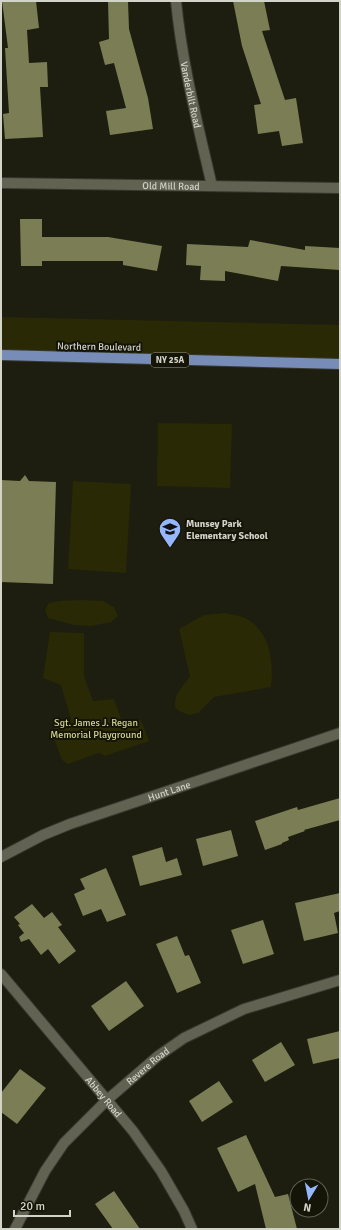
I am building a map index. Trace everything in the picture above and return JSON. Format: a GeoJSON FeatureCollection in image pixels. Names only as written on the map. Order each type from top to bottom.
{"type":"FeatureCollection","features":[{"type":"Feature","properties":{"kind":"main road","name":"Northern Boulevard"},"geometry":{"type":"LineString","coordinates":[[1,355],[340,364]]}},
{"type":"Feature","properties":{"kind":"street","name":"Vanderbilt Road"},"geometry":{"type":"LineString","coordinates":[[176,1],[179,30],[193,104],[212,186]]}},
{"type":"Feature","properties":{"kind":"street","name":"Old Mill Road"},"geometry":{"type":"LineString","coordinates":[[1,183],[340,188]]}},
{"type":"Feature","properties":{"kind":"street","name":"Hunt Lane"},"geometry":{"type":"LineString","coordinates":[[1,858],[37,838],[70,824],[340,733]]}},
{"type":"Feature","properties":{"kind":"street","name":"Abbey Road"},"geometry":{"type":"LineString","coordinates":[[1,974],[133,1131],[184,1210],[192,1229]]}},
{"type":"Feature","properties":{"kind":"street","name":"Revere Road"},"geometry":{"type":"LineString","coordinates":[[15,1229],[45,1171],[64,1143],[107,1100],[158,1056],[184,1038],[244,1008],[340,980]]}},
{"type":"Feature","properties":{"kind":"green space"},"geometry":{"type":"Polygon","coordinates":[[[1,317],[340,325],[340,364],[1,355],[1,317]]]}},
{"type":"Feature","properties":{"kind":"green space"},"geometry":{"type":"Polygon","coordinates":[[[158,423],[232,424],[230,488],[157,486],[158,423]]]}},
{"type":"Feature","properties":{"kind":"green space"},"geometry":{"type":"Polygon","coordinates":[[[73,481],[131,484],[126,573],[68,569],[73,481]]]}},
{"type":"Feature","properties":{"kind":"green space"},"geometry":{"type":"Polygon","coordinates":[[[81,600],[103,601],[114,607],[118,616],[111,622],[91,626],[74,625],[48,618],[45,610],[49,603],[81,600]]]}},
{"type":"Feature","properties":{"kind":"green space"},"geometry":{"type":"Polygon","coordinates":[[[225,613],[243,617],[252,622],[265,638],[271,657],[271,687],[214,697],[198,713],[189,715],[179,711],[175,707],[177,694],[190,676],[179,629],[204,615],[225,613]]]}},
{"type":"Feature","properties":{"kind":"green space","name":"Sgt. James J. Regan Memorial Playground"},"geometry":{"type":"Polygon","coordinates":[[[50,632],[84,633],[84,676],[93,701],[114,699],[122,722],[141,720],[149,741],[105,756],[99,753],[68,764],[62,760],[52,733],[56,725],[71,719],[61,685],[43,678],[50,632]]]}},
{"type":"Feature","properties":{"kind":"building"},"geometry":{"type":"Polygon","coordinates":[[[2,1],[36,1],[39,28],[27,30],[29,63],[47,62],[48,87],[40,87],[43,137],[5,139],[3,114],[9,113],[5,48],[8,48],[2,1]]]}},
{"type":"Feature","properties":{"kind":"building"},"geometry":{"type":"Polygon","coordinates":[[[108,1],[128,1],[129,29],[148,98],[153,129],[110,135],[106,111],[126,108],[114,63],[105,65],[99,42],[109,39],[108,1]]]}},
{"type":"Feature","properties":{"kind":"building"},"geometry":{"type":"Polygon","coordinates":[[[233,1],[264,1],[270,30],[262,31],[285,100],[296,98],[303,143],[282,146],[279,131],[258,134],[254,105],[261,104],[242,46],[233,1]]]}},
{"type":"Feature","properties":{"kind":"building"},"geometry":{"type":"Polygon","coordinates":[[[20,219],[42,219],[42,237],[108,237],[162,246],[157,271],[123,265],[123,261],[42,261],[42,266],[21,266],[20,219]]]}},
{"type":"Feature","properties":{"kind":"building"},"geometry":{"type":"Polygon","coordinates":[[[250,240],[305,250],[305,246],[340,248],[340,270],[281,266],[278,281],[225,271],[225,281],[200,280],[201,266],[186,265],[187,244],[248,247],[250,240]]]}},
{"type":"Feature","properties":{"kind":"building"},"geometry":{"type":"Polygon","coordinates":[[[25,475],[29,481],[56,482],[53,584],[1,582],[1,480],[20,481],[25,475]]]}},
{"type":"Feature","properties":{"kind":"building"},"geometry":{"type":"Polygon","coordinates":[[[340,798],[340,820],[304,830],[305,831],[288,837],[289,840],[282,844],[265,850],[255,821],[297,807],[298,810],[340,798]]]}},
{"type":"Feature","properties":{"kind":"building"},"geometry":{"type":"Polygon","coordinates":[[[231,830],[238,856],[203,866],[196,839],[231,830]]]}},
{"type":"Feature","properties":{"kind":"building"},"geometry":{"type":"Polygon","coordinates":[[[162,847],[166,862],[177,858],[182,875],[140,886],[132,856],[162,847]]]}},
{"type":"Feature","properties":{"kind":"building"},"geometry":{"type":"Polygon","coordinates":[[[106,868],[126,915],[107,922],[101,909],[83,916],[74,894],[85,889],[80,879],[106,868]]]}},
{"type":"Feature","properties":{"kind":"building"},"geometry":{"type":"Polygon","coordinates":[[[340,893],[340,911],[334,913],[338,933],[304,941],[295,903],[340,893]]]}},
{"type":"Feature","properties":{"kind":"building"},"geometry":{"type":"Polygon","coordinates":[[[32,904],[44,918],[52,912],[62,925],[58,927],[76,951],[59,964],[48,949],[41,955],[29,939],[21,942],[19,937],[24,933],[18,925],[20,924],[14,917],[32,904]]]}},
{"type":"Feature","properties":{"kind":"building"},"geometry":{"type":"Polygon","coordinates":[[[263,920],[274,954],[243,964],[231,930],[263,920]]]}},
{"type":"Feature","properties":{"kind":"building"},"geometry":{"type":"Polygon","coordinates":[[[177,936],[185,956],[189,955],[201,983],[177,993],[156,944],[177,936]]]}},
{"type":"Feature","properties":{"kind":"building"},"geometry":{"type":"Polygon","coordinates":[[[126,981],[144,1006],[109,1031],[91,1006],[126,981]]]}},
{"type":"Feature","properties":{"kind":"building"},"geometry":{"type":"Polygon","coordinates":[[[340,1031],[340,1058],[313,1064],[307,1039],[340,1031]]]}},
{"type":"Feature","properties":{"kind":"building"},"geometry":{"type":"Polygon","coordinates":[[[281,1042],[295,1065],[265,1082],[252,1060],[281,1042]]]}},
{"type":"Feature","properties":{"kind":"building"},"geometry":{"type":"Polygon","coordinates":[[[20,1069],[46,1088],[17,1124],[1,1112],[1,1093],[20,1069]]]}},
{"type":"Feature","properties":{"kind":"building"},"geometry":{"type":"Polygon","coordinates":[[[219,1081],[233,1102],[202,1122],[189,1101],[219,1081]]]}},
{"type":"Feature","properties":{"kind":"building"},"geometry":{"type":"Polygon","coordinates":[[[246,1135],[275,1197],[288,1194],[289,1218],[294,1218],[297,1229],[266,1229],[255,1184],[238,1192],[217,1148],[246,1135]]]}},
{"type":"Feature","properties":{"kind":"building"},"geometry":{"type":"Polygon","coordinates":[[[114,1191],[140,1229],[113,1229],[95,1204],[114,1191]]]}},
{"type":"Feature","properties":{"kind":"place","name":"Munsey Park Elementary School"},"geometry":{"type":"Point","coordinates":[170,548]}}]}
